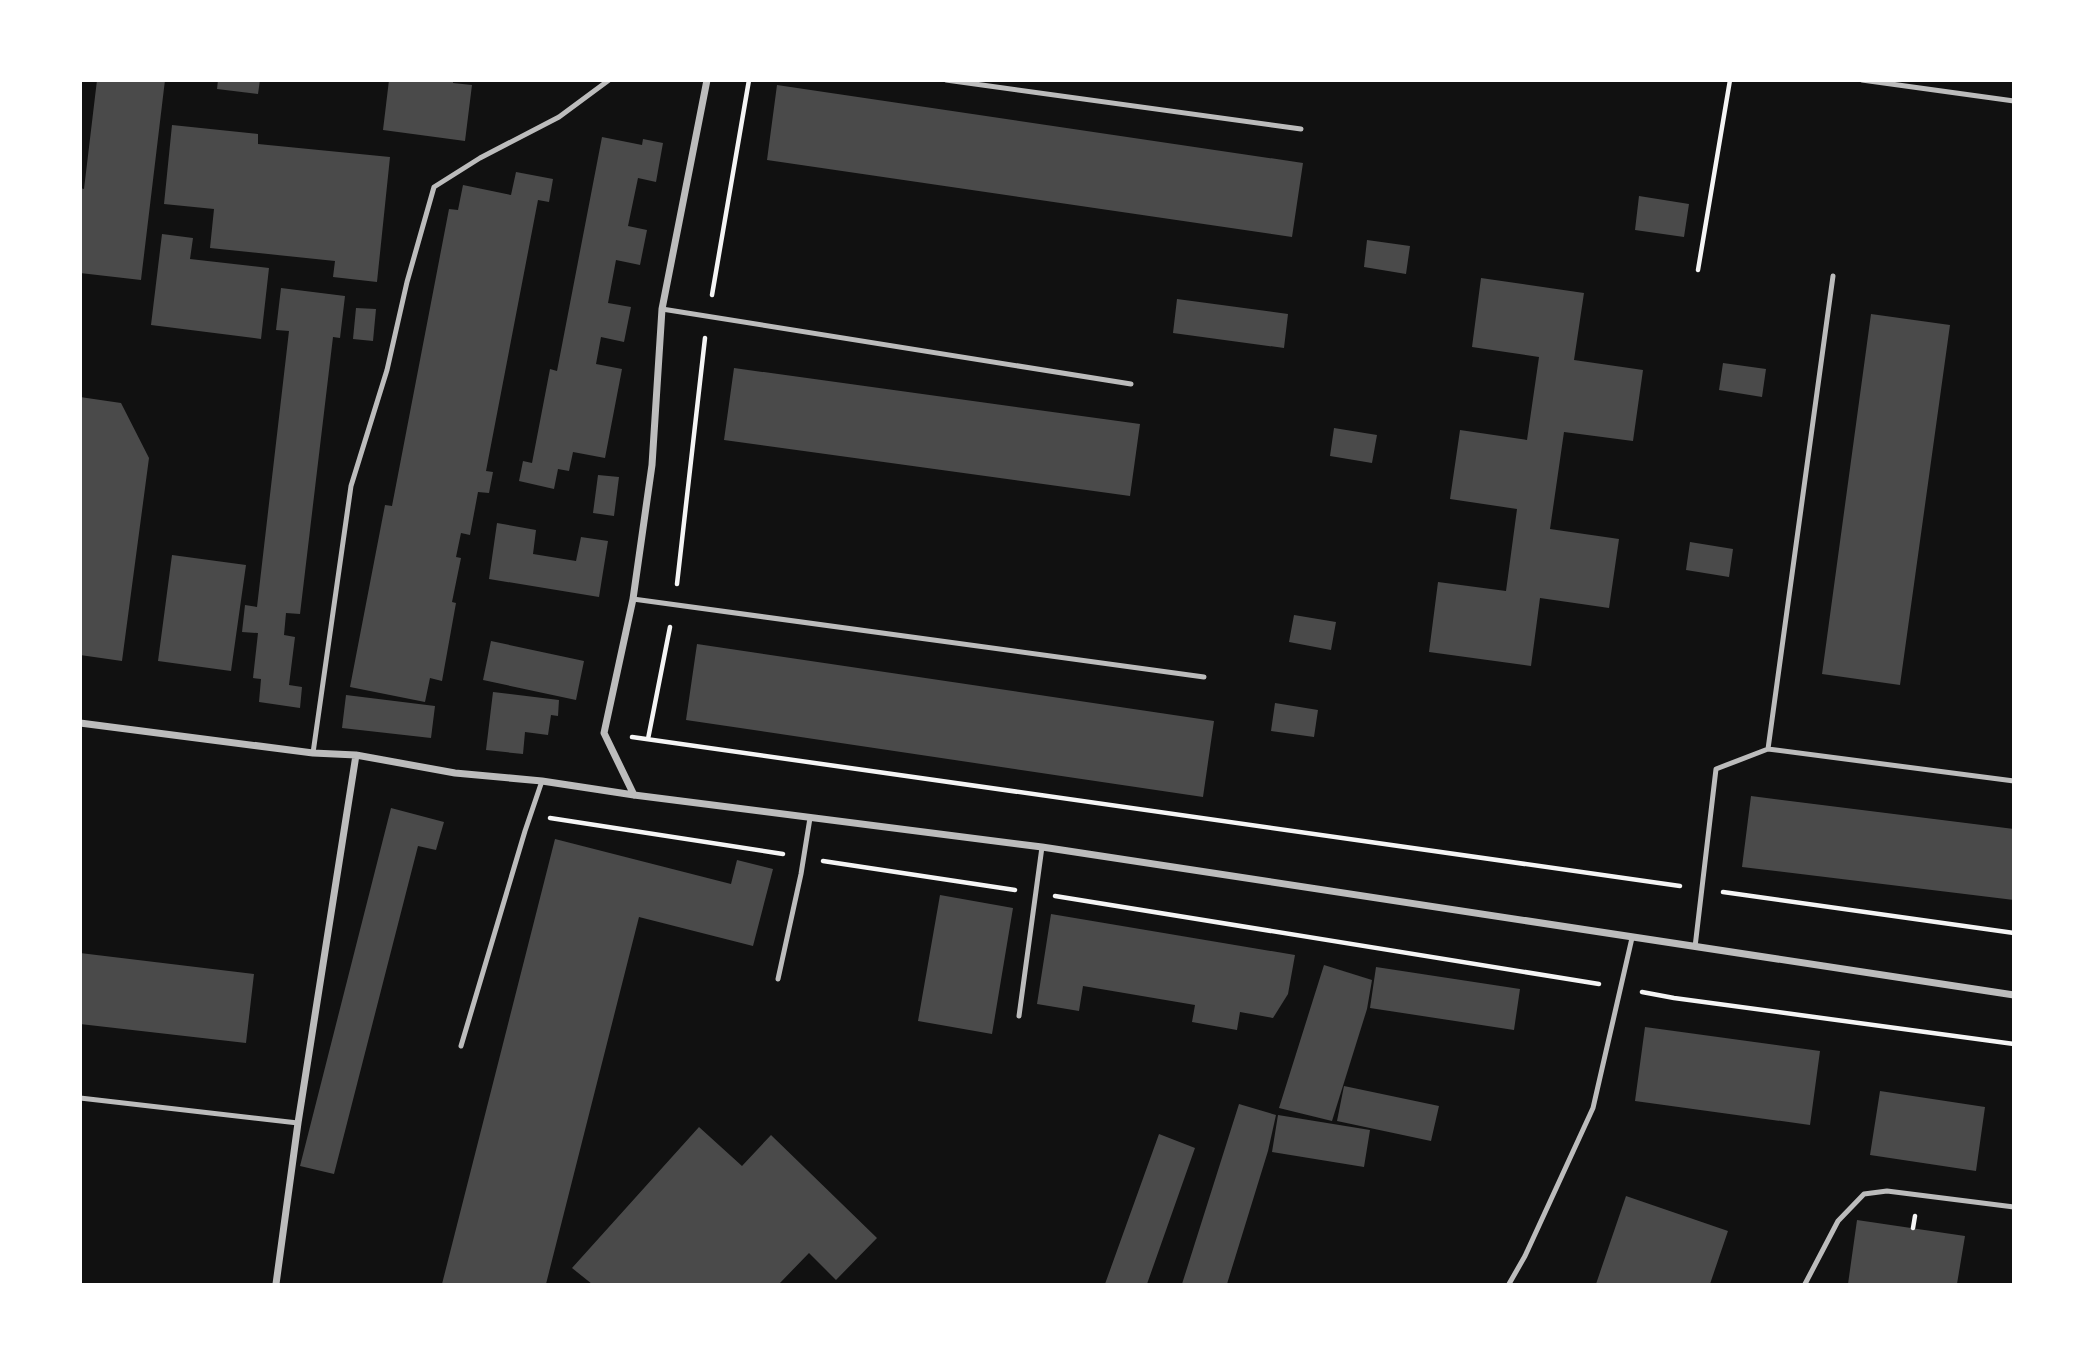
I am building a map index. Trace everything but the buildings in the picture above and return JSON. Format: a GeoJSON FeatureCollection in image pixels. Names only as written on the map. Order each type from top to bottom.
{"type":"FeatureCollection","features":[{"type":"Feature","properties":{"kind":"street"},"geometry":{"type":"LineString","coordinates":[[634,795],[604,733],[633,599],[652,465],[662,309],[707,80]]}},
{"type":"Feature","properties":{"kind":"street"},"geometry":{"type":"LineString","coordinates":[[80,723],[313,753],[356,755],[455,773],[542,781],[1042,847],[2014,995]]}},
{"type":"Feature","properties":{"kind":"street"},"geometry":{"type":"LineString","coordinates":[[276,1284],[298,1123],[356,755]]}},
{"type":"Feature","properties":{"kind":"lane"},"geometry":{"type":"LineString","coordinates":[[313,753],[351,486],[387,370],[407,282],[434,187],[480,158],[559,117],[609,80]]}},
{"type":"Feature","properties":{"kind":"lane"},"geometry":{"type":"LineString","coordinates":[[946,80],[1301,129]]}},
{"type":"Feature","properties":{"kind":"lane"},"geometry":{"type":"LineString","coordinates":[[1862,80],[2014,101]]}},
{"type":"Feature","properties":{"kind":"lane"},"geometry":{"type":"LineString","coordinates":[[1768,749],[1833,276]]}},
{"type":"Feature","properties":{"kind":"lane"},"geometry":{"type":"LineString","coordinates":[[662,309],[1131,384]]}},
{"type":"Feature","properties":{"kind":"lane"},"geometry":{"type":"LineString","coordinates":[[633,599],[1204,677]]}},
{"type":"Feature","properties":{"kind":"lane"},"geometry":{"type":"LineString","coordinates":[[1695,947],[1716,769],[1768,749],[2014,781]]}},
{"type":"Feature","properties":{"kind":"lane"},"geometry":{"type":"LineString","coordinates":[[461,1046],[542,781]]}},
{"type":"Feature","properties":{"kind":"lane"},"geometry":{"type":"LineString","coordinates":[[778,979],[810,818]]}},
{"type":"Feature","properties":{"kind":"lane"},"geometry":{"type":"LineString","coordinates":[[1019,1016],[1042,847]]}},
{"type":"Feature","properties":{"kind":"lane"},"geometry":{"type":"LineString","coordinates":[[1509,1284],[1525,1256],[1593,1108],[1632,938]]}},
{"type":"Feature","properties":{"kind":"lane"},"geometry":{"type":"LineString","coordinates":[[80,1098],[298,1123]]}},
{"type":"Feature","properties":{"kind":"lane"},"geometry":{"type":"LineString","coordinates":[[1805,1284],[1838,1221],[1864,1194],[1887,1191],[2014,1207]]}},
{"type":"Feature","properties":{"kind":"path"},"geometry":{"type":"LineString","coordinates":[[648,739],[675,605],[708,317],[749,80]]}},
{"type":"Feature","properties":{"kind":"path"},"geometry":{"type":"LineString","coordinates":[[1698,270],[1730,80]]}},
{"type":"Feature","properties":{"kind":"path"},"geometry":{"type":"LineString","coordinates":[[604,733],[1682,886]]}},
{"type":"Feature","properties":{"kind":"path"},"geometry":{"type":"LineString","coordinates":[[532,815],[1036,893],[1621,987],[1674,998],[2014,1044]]}},
{"type":"Feature","properties":{"kind":"path"},"geometry":{"type":"LineString","coordinates":[[1710,890],[2014,933]]}}]}
